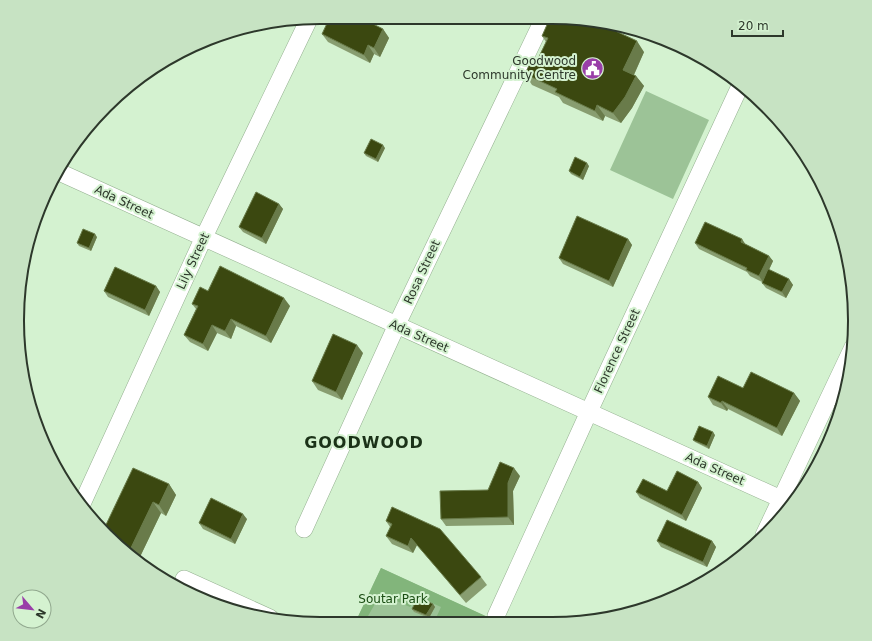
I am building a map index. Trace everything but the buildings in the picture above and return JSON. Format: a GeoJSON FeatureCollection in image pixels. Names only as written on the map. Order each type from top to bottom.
{"type":"FeatureCollection","features":[{"type":"Feature","properties":{"kind":"street","name":"Rosa Street"},"geometry":{"type":"LineString","coordinates":[[304,528],[397,326],[541,24]]}},
{"type":"Feature","properties":{"kind":"street","name":"Lily Street"},"geometry":{"type":"LineString","coordinates":[[84,500],[203,239],[306,25]]}},
{"type":"Feature","properties":{"kind":"street","name":"Florence Street"},"geometry":{"type":"LineString","coordinates":[[496,616],[588,412],[738,90]]}},
{"type":"Feature","properties":{"kind":"street","name":"Ada Street"},"geometry":{"type":"LineString","coordinates":[[63,174],[203,239],[781,499]]}},
{"type":"Feature","properties":{"kind":"street"},"geometry":{"type":"LineString","coordinates":[[773,518],[844,366]]}},
{"type":"Feature","properties":{"kind":"street"},"geometry":{"type":"LineString","coordinates":[[184,579],[247,608]]}},
{"type":"Feature","properties":{"kind":"green space"},"geometry":{"type":"Polygon","coordinates":[[[646,91],[709,120],[673,199],[610,170],[646,91]]]}},
{"type":"Feature","properties":{"kind":"green space","name":"Soutar Park"},"geometry":{"type":"Polygon","coordinates":[[[381,568],[487,617],[358,617],[381,568]]]}},
{"type":"Feature","properties":{"kind":"green space"},"geometry":{"type":"Polygon","coordinates":[[[381,568],[488,617],[436,617],[441,607],[416,596],[410,607],[383,595],[376,602],[367,617],[358,617],[381,568]]]}},
{"type":"Feature","properties":{"kind":"place","name":"Goodwood Community Centre"},"geometry":{"type":"Point","coordinates":[592,68]}},
{"type":"Feature","properties":{"kind":"district","name":"GOODWOOD"},"geometry":{"type":"Point","coordinates":[364,442]}}]}
